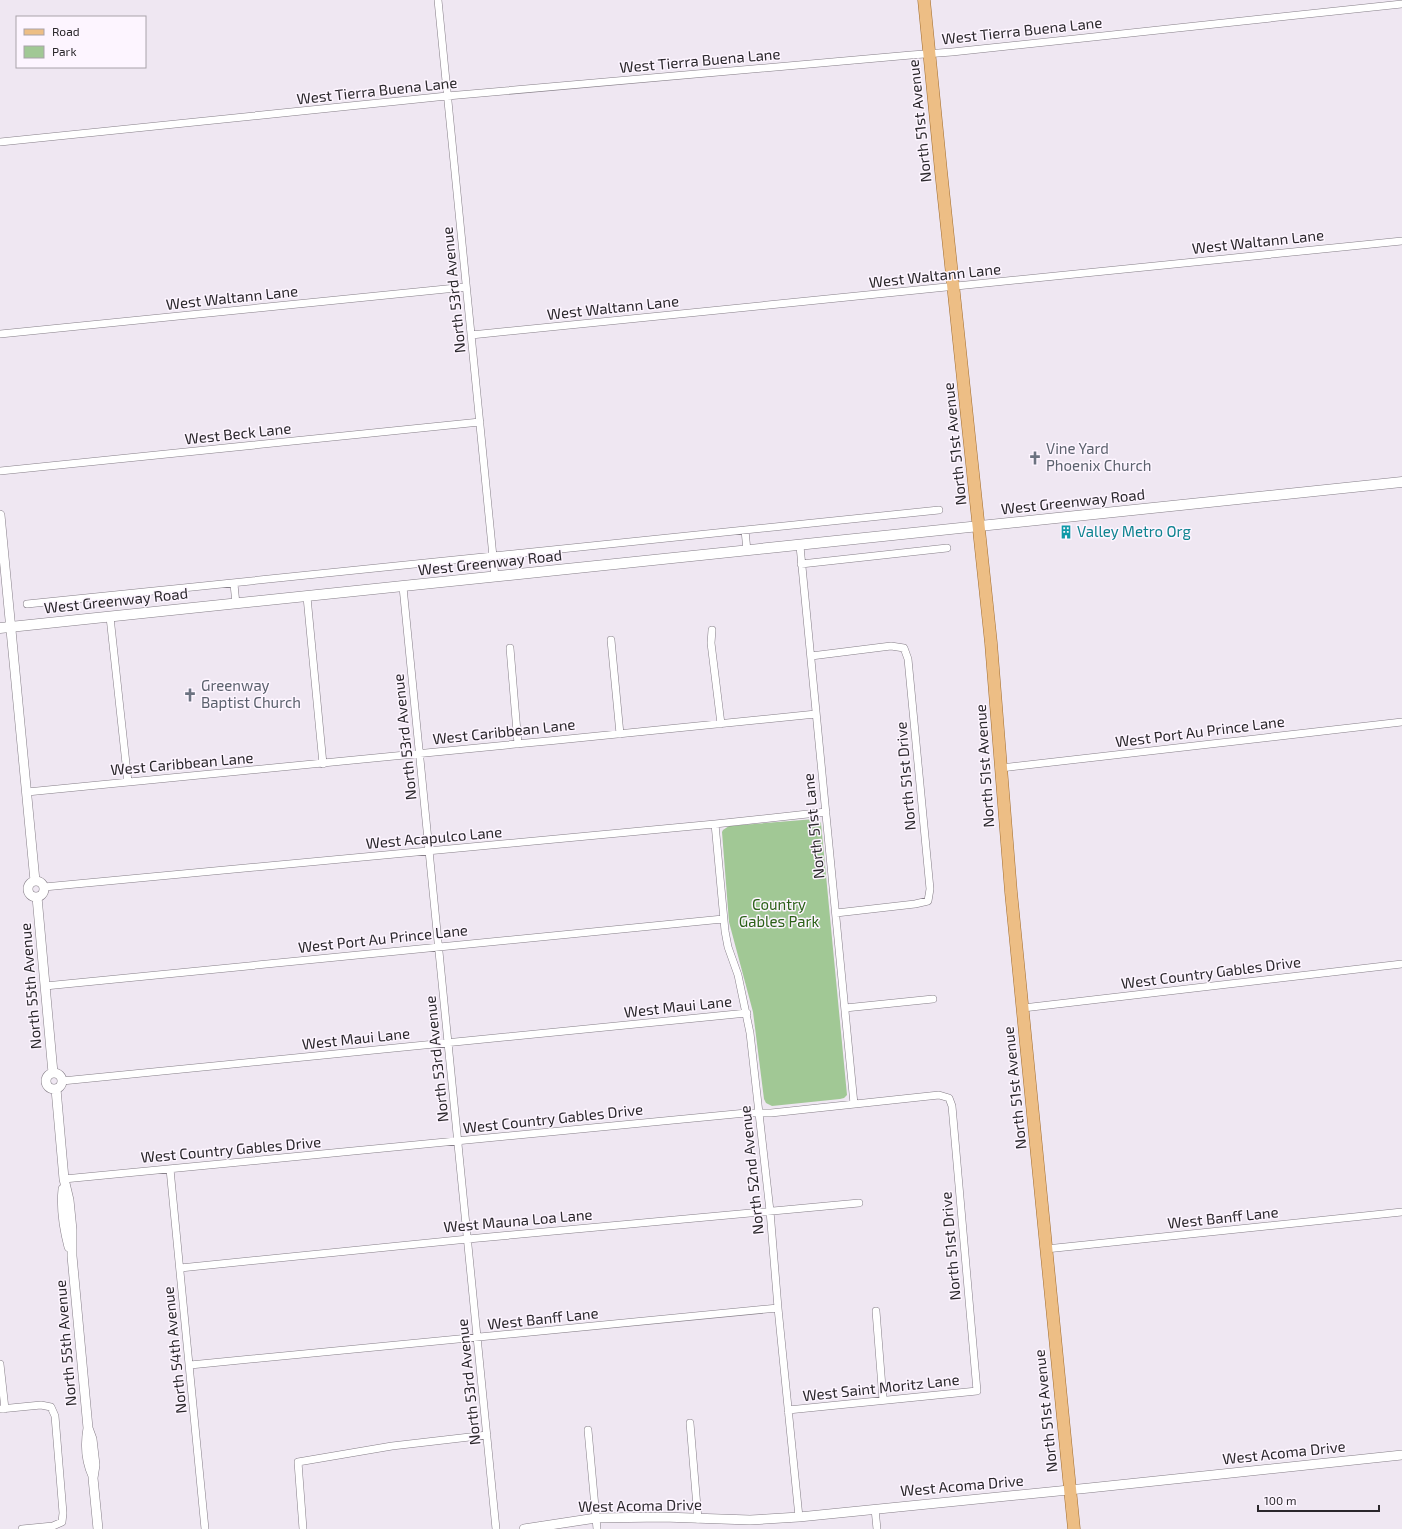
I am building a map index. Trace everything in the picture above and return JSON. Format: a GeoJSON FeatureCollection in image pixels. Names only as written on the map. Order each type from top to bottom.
{"type":"FeatureCollection","features":[{"type":"Feature","properties":{"kind":"main road","name":"North 51st Avenue"},"geometry":{"type":"LineString","coordinates":[[924,0],[953,287],[992,643],[1011,892],[1074,1529]]}},
{"type":"Feature","properties":{"kind":"main road","name":"West Greenway Road"},"geometry":{"type":"LineString","coordinates":[[0,628],[800,546],[1402,482]]}},
{"type":"Feature","properties":{"kind":"street","name":"North 53rd Avenue"},"geometry":{"type":"LineString","coordinates":[[438,0],[495,577]]}},
{"type":"Feature","properties":{"kind":"street","name":"West Tierra Buena Lane"},"geometry":{"type":"LineString","coordinates":[[0,142],[447,96],[984,49],[1402,4]]}},
{"type":"Feature","properties":{"kind":"street","name":"West Waltann Lane"},"geometry":{"type":"LineString","coordinates":[[471,335],[1402,241]]}},
{"type":"Feature","properties":{"kind":"street","name":"West Waltann Lane"},"geometry":{"type":"LineString","coordinates":[[0,334],[466,287]]}},
{"type":"Feature","properties":{"kind":"street","name":"West Beck Lane"},"geometry":{"type":"LineString","coordinates":[[0,471],[480,422]]}},
{"type":"Feature","properties":{"kind":"street","name":"West Greenway Road"},"geometry":{"type":"LineString","coordinates":[[27,604],[234,584],[939,510]]}},
{"type":"Feature","properties":{"kind":"street","name":"North 55th Avenue"},"geometry":{"type":"LineString","coordinates":[[0,515],[35,881],[29,884],[28,891],[32,896],[37,897],[53,1073],[48,1077],[46,1083],[50,1088],[56,1089],[64,1179],[62,1201],[65,1231],[72,1256],[88,1428],[92,1439],[95,1465],[93,1478],[98,1529]]}},
{"type":"Feature","properties":{"kind":"street"},"geometry":{"type":"LineString","coordinates":[[745,530],[747,551]]}},
{"type":"Feature","properties":{"kind":"street","name":"North 51st Lane"},"geometry":{"type":"LineString","coordinates":[[800,546],[854,1104]]}},
{"type":"Feature","properties":{"kind":"street"},"geometry":{"type":"LineString","coordinates":[[801,564],[948,548]]}},
{"type":"Feature","properties":{"kind":"street"},"geometry":{"type":"LineString","coordinates":[[234,584],[236,604]]}},
{"type":"Feature","properties":{"kind":"street","name":"North 53rd Avenue"},"geometry":{"type":"LineString","coordinates":[[403,586],[496,1529]]}},
{"type":"Feature","properties":{"kind":"street"},"geometry":{"type":"LineString","coordinates":[[307,597],[323,764]]}},
{"type":"Feature","properties":{"kind":"street"},"geometry":{"type":"LineString","coordinates":[[110,617],[128,782]]}},
{"type":"Feature","properties":{"kind":"street"},"geometry":{"type":"LineString","coordinates":[[712,630],[712,643],[721,724]]}},
{"type":"Feature","properties":{"kind":"street"},"geometry":{"type":"LineString","coordinates":[[610,640],[620,734]]}},
{"type":"Feature","properties":{"kind":"street","name":"North 51st Drive"},"geometry":{"type":"LineString","coordinates":[[810,656],[891,646],[904,648],[908,659],[930,889],[928,901],[915,904],[836,913]]}},
{"type":"Feature","properties":{"kind":"street"},"geometry":{"type":"LineString","coordinates":[[510,648],[518,744]]}},
{"type":"Feature","properties":{"kind":"street","name":"West Caribbean Lane"},"geometry":{"type":"LineString","coordinates":[[27,792],[323,764],[816,714]]}},
{"type":"Feature","properties":{"kind":"street","name":"West Port Au Prince Lane"},"geometry":{"type":"LineString","coordinates":[[1001,768],[1402,722]]}},
{"type":"Feature","properties":{"kind":"street","name":"West Acapulco Lane"},"geometry":{"type":"LineString","coordinates":[[44,887],[715,824],[826,812]]}},
{"type":"Feature","properties":{"kind":"street","name":"North 52nd Avenue"},"geometry":{"type":"LineString","coordinates":[[715,824],[728,948],[738,975],[750,1033],[770,1211],[799,1517]]}},
{"type":"Feature","properties":{"kind":"street"},"geometry":{"type":"LineString","coordinates":[[35,881],[41,883],[44,887],[42,894],[37,897]]}},
{"type":"Feature","properties":{"kind":"street","name":"West Port Au Prince Lane"},"geometry":{"type":"LineString","coordinates":[[45,986],[724,919]]}},
{"type":"Feature","properties":{"kind":"street","name":"West Country Gables Drive"},"geometry":{"type":"LineString","coordinates":[[1023,1008],[1402,964]]}},
{"type":"Feature","properties":{"kind":"street"},"geometry":{"type":"LineString","coordinates":[[845,1008],[933,999]]}},
{"type":"Feature","properties":{"kind":"street","name":"West Maui Lane"},"geometry":{"type":"LineString","coordinates":[[62,1081],[747,1013]]}},
{"type":"Feature","properties":{"kind":"street"},"geometry":{"type":"LineString","coordinates":[[53,1073],[60,1075],[62,1081],[61,1086],[56,1089]]}},
{"type":"Feature","properties":{"kind":"street","name":"West Country Gables Drive"},"geometry":{"type":"LineString","coordinates":[[64,1179],[939,1095],[949,1098]]}},
{"type":"Feature","properties":{"kind":"street","name":"North 51st Drive"},"geometry":{"type":"LineString","coordinates":[[949,1098],[952,1114],[977,1391]]}},
{"type":"Feature","properties":{"kind":"street","name":"North 54th Avenue"},"geometry":{"type":"LineString","coordinates":[[170,1169],[205,1529]]}},
{"type":"Feature","properties":{"kind":"street","name":"West Mauna Loa Lane"},"geometry":{"type":"LineString","coordinates":[[180,1268],[468,1239],[859,1203]]}},
{"type":"Feature","properties":{"kind":"street","name":"West Banff Lane"},"geometry":{"type":"LineString","coordinates":[[1046,1249],[1402,1212]]}},
{"type":"Feature","properties":{"kind":"street","name":"West Banff Lane"},"geometry":{"type":"LineString","coordinates":[[190,1366],[778,1308]]}},
{"type":"Feature","properties":{"kind":"street"},"geometry":{"type":"LineString","coordinates":[[876,1311],[884,1400]]}},
{"type":"Feature","properties":{"kind":"street"},"geometry":{"type":"LineString","coordinates":[[0,1364],[2,1409],[41,1405],[51,1407],[54,1416],[64,1513],[62,1522],[53,1526],[22,1529]]}},
{"type":"Feature","properties":{"kind":"street","name":"West Saint Moritz Lane"},"geometry":{"type":"LineString","coordinates":[[788,1410],[977,1391]]}},
{"type":"Feature","properties":{"kind":"street"},"geometry":{"type":"LineString","coordinates":[[690,1423],[698,1519]]}},
{"type":"Feature","properties":{"kind":"street"},"geometry":{"type":"LineString","coordinates":[[588,1430],[597,1529]]}},
{"type":"Feature","properties":{"kind":"street"},"geometry":{"type":"LineString","coordinates":[[303,1529],[298,1462],[314,1458],[392,1446],[487,1435]]}},
{"type":"Feature","properties":{"kind":"street","name":"West Acoma Drive"},"geometry":{"type":"LineString","coordinates":[[524,1529],[596,1518],[750,1520],[799,1517],[1402,1455]]}},
{"type":"Feature","properties":{"kind":"street"},"geometry":{"type":"LineString","coordinates":[[875,1509],[877,1529]]}},
{"type":"Feature","properties":{"kind":"green space","name":"Country Gables Park"},"geometry":{"type":"Polygon","coordinates":[[[815,819],[821,823],[847,1095],[840,1099],[772,1106],[766,1103],[764,1099],[753,1012],[729,922],[722,832],[729,826],[815,819]]]}},
{"type":"Feature","properties":{"kind":"place","name":"Vine Yard Phoenix Church"},"geometry":{"type":"Point","coordinates":[1035,458]}},
{"type":"Feature","properties":{"kind":"place","name":"Valley Metro Org"},"geometry":{"type":"Point","coordinates":[1066,532]}},
{"type":"Feature","properties":{"kind":"place","name":"Greenway Baptist Church"},"geometry":{"type":"Point","coordinates":[190,695]}}]}
